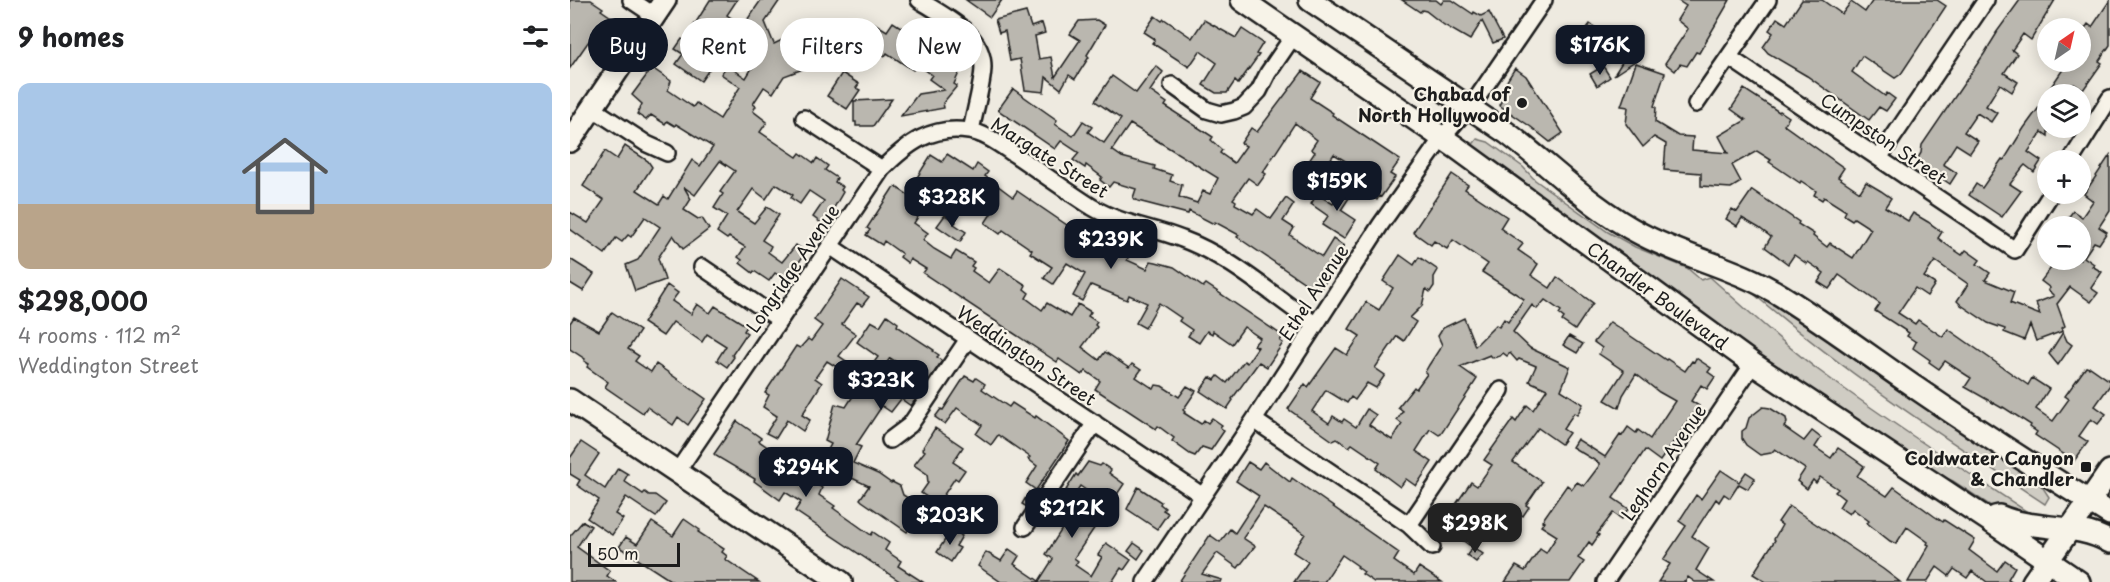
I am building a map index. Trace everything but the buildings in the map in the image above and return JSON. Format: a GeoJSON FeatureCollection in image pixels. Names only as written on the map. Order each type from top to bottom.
{"type":"FeatureCollection","features":[{"type":"Feature","properties":{"kind":"street"},"geometry":{"type":"LineString","coordinates":[[570,141],[660,8],[631,0]]}},
{"type":"Feature","properties":{"kind":"street","name":"Margate Street"},"geometry":{"type":"LineString","coordinates":[[919,0],[967,32],[979,46],[983,67],[971,131],[997,143],[1110,217],[1182,238],[1215,254],[1315,324]]}},
{"type":"Feature","properties":{"kind":"street","name":"Chandler Boulevard"},"geometry":{"type":"LineString","coordinates":[[1310,0],[1536,155],[1592,203],[1616,220],[1642,235],[1752,279],[1780,295],[1916,388],[2110,514]]}},
{"type":"Feature","properties":{"kind":"street","name":"Ethel Avenue"},"geometry":{"type":"LineString","coordinates":[[1145,582],[1382,224],[1442,138],[1479,95],[1544,0]]}},
{"type":"Feature","properties":{"kind":"street"},"geometry":{"type":"LineString","coordinates":[[1696,104],[1768,0]]}},
{"type":"Feature","properties":{"kind":"street"},"geometry":{"type":"LineString","coordinates":[[1879,159],[1986,0]]}},
{"type":"Feature","properties":{"kind":"street","name":"Chandler Boulevard"},"geometry":{"type":"LineString","coordinates":[[1255,4],[1294,35],[1442,138],[1754,364],[2079,582]]}},
{"type":"Feature","properties":{"kind":"street"},"geometry":{"type":"LineString","coordinates":[[1172,85],[1207,110],[1221,114],[1244,107],[1259,91],[1294,35]]}},
{"type":"Feature","properties":{"kind":"street","name":"Cumpston Street"},"geometry":{"type":"LineString","coordinates":[[1730,58],[2015,250],[2045,204]]}},
{"type":"Feature","properties":{"kind":"street"},"geometry":{"type":"LineString","coordinates":[[2078,150],[2108,106]]}},
{"type":"Feature","properties":{"kind":"street"},"geometry":{"type":"LineString","coordinates":[[592,108],[647,144],[667,153]]}},
{"type":"Feature","properties":{"kind":"street"},"geometry":{"type":"LineString","coordinates":[[804,118],[882,169]]}},
{"type":"Feature","properties":{"kind":"street","name":"Longridge Avenue"},"geometry":{"type":"LineString","coordinates":[[677,472],[882,169],[902,150],[922,136],[948,131],[971,131]]}},
{"type":"Feature","properties":{"kind":"street","name":"Weddington Street"},"geometry":{"type":"LineString","coordinates":[[830,246],[1203,496]]}},
{"type":"Feature","properties":{"kind":"street"},"geometry":{"type":"LineString","coordinates":[[702,267],[780,320]]}},
{"type":"Feature","properties":{"kind":"street"},"geometry":{"type":"LineString","coordinates":[[890,440],[910,425],[968,339]]}},
{"type":"Feature","properties":{"kind":"street","name":"Leghorn Avenue"},"geometry":{"type":"LineString","coordinates":[[1605,582],[1754,364]]}},
{"type":"Feature","properties":{"kind":"street"},"geometry":{"type":"LineString","coordinates":[[1409,525],[1501,390]]}},
{"type":"Feature","properties":{"kind":"street"},"geometry":{"type":"LineString","coordinates":[[570,400],[841,582]]}},
{"type":"Feature","properties":{"kind":"street"},"geometry":{"type":"LineString","coordinates":[[1254,420],[1409,525],[1432,547]]}},
{"type":"Feature","properties":{"kind":"street"},"geometry":{"type":"LineString","coordinates":[[1025,526],[1095,423]]}},
{"type":"Feature","properties":{"kind":"street"},"geometry":{"type":"LineString","coordinates":[[2033,582],[2110,471]]}},
{"type":"Feature","properties":{"kind":"street"},"geometry":{"type":"LineString","coordinates":[[1987,519],[1999,516],[2025,525],[2069,528],[2096,534],[2110,542]]}},
{"type":"Feature","properties":{"kind":"shaded area"},"geometry":{"type":"Polygon","coordinates":[[[1477,139],[1488,142],[1523,167],[1535,180],[1608,232],[1635,247],[1687,268],[1701,280],[1710,277],[1778,338],[1821,372],[2032,515],[1997,510],[1953,481],[1929,471],[1741,345],[1471,147],[1477,139]]]}},
{"type":"Feature","properties":{"kind":"shaded area"},"geometry":{"type":"Polygon","coordinates":[[[1750,287],[2036,477],[2049,497],[2045,504],[1855,375],[1783,319],[1748,289],[1750,287]]]}},
{"type":"Feature","properties":{"kind":"place","name":"Chabad of North Hollywood"},"geometry":{"type":"Point","coordinates":[1522,103]}},
{"type":"Feature","properties":{"kind":"place","name":"Coldwater Canyon & Chandler"},"geometry":{"type":"Point","coordinates":[2086,467]}}]}
